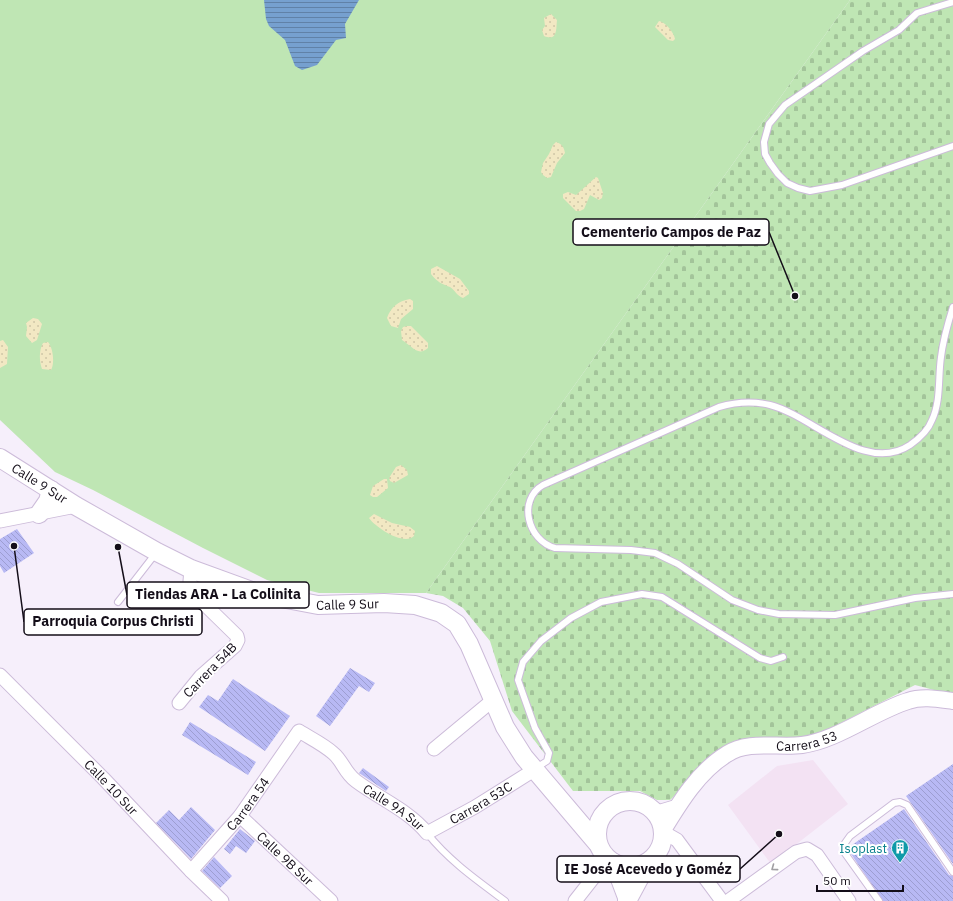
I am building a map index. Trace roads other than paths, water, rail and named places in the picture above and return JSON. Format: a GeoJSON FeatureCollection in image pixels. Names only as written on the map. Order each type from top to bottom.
{"type":"FeatureCollection","features":[{"type":"Feature","properties":{"kind":"main road","name":"Calle 9 Sur"},"geometry":{"type":"LineString","coordinates":[[0,458],[76,506],[157,552],[191,569],[260,594],[318,606],[384,603],[415,605],[441,613],[456,624],[469,644],[505,727],[534,770],[597,843]]}},
{"type":"Feature","properties":{"kind":"main road"},"geometry":{"type":"LineString","coordinates":[[39,514],[48,501],[51,490]]}},
{"type":"Feature","properties":{"kind":"main road"},"geometry":{"type":"LineString","coordinates":[[630,801],[644,804],[661,825],[659,851],[648,862],[628,900],[611,861],[597,843],[597,827],[607,810],[615,804],[630,801]]}},
{"type":"Feature","properties":{"kind":"main road"},"geometry":{"type":"LineString","coordinates":[[571,812],[591,814],[607,810]]}},
{"type":"Feature","properties":{"kind":"main road"},"geometry":{"type":"LineString","coordinates":[[611,861],[627,867],[641,865],[648,862]]}},
{"type":"Feature","properties":{"kind":"street"},"geometry":{"type":"LineString","coordinates":[[0,521],[76,506]]}},
{"type":"Feature","properties":{"kind":"street","name":"Carrera 54B"},"geometry":{"type":"LineString","coordinates":[[179,703],[201,676],[237,643],[237,636],[192,592],[190,581],[191,569]]}},
{"type":"Feature","properties":{"kind":"street","name":"Calle 10 Sur"},"geometry":{"type":"LineString","coordinates":[[0,676],[104,778],[191,871],[222,901]]}},
{"type":"Feature","properties":{"kind":"street","name":"Carrera 53"},"geometry":{"type":"LineString","coordinates":[[661,825],[713,764],[728,752],[747,747],[802,745],[824,739],[909,700],[927,698],[953,701]]}},
{"type":"Feature","properties":{"kind":"street"},"geometry":{"type":"LineString","coordinates":[[434,749],[493,700]]}},
{"type":"Feature","properties":{"kind":"street","name":"Carrera 54"},"geometry":{"type":"LineString","coordinates":[[191,871],[240,816],[299,731]]}},
{"type":"Feature","properties":{"kind":"street","name":"Calle 9A Sur"},"geometry":{"type":"LineString","coordinates":[[299,731],[333,753],[340,761],[345,772],[382,800],[407,814],[427,833]]}},
{"type":"Feature","properties":{"kind":"street","name":"Carrera 53C"},"geometry":{"type":"LineString","coordinates":[[427,833],[475,807],[534,770]]}},
{"type":"Feature","properties":{"kind":"street","name":"Calle 9B Sur"},"geometry":{"type":"LineString","coordinates":[[240,816],[331,901]]}},
{"type":"Feature","properties":{"kind":"street"},"geometry":{"type":"LineString","coordinates":[[661,825],[676,840],[722,901]]}},
{"type":"Feature","properties":{"kind":"street"},"geometry":{"type":"LineString","coordinates":[[728,901],[796,852],[807,849],[817,855],[849,901]]}},
{"type":"Feature","properties":{"kind":"street"},"geometry":{"type":"LineString","coordinates":[[574,901],[611,861]]}},
{"type":"Feature","properties":{"kind":"lane"},"geometry":{"type":"LineString","coordinates":[[953,2],[917,13],[899,30],[863,50],[785,105],[769,124],[764,142],[765,154],[778,174],[787,183],[798,188],[810,190],[842,185],[953,146]]}},
{"type":"Feature","properties":{"kind":"lane"},"geometry":{"type":"LineString","coordinates":[[953,307],[941,356],[938,398],[932,421],[926,432],[907,447],[882,453],[869,452],[850,446],[792,414],[772,405],[758,402],[732,404],[712,410],[543,485],[538,488],[531,498],[528,510],[531,524],[537,538],[546,546],[555,548],[631,550],[655,553],[678,564],[732,600],[758,610],[779,614],[835,615],[915,598],[953,594]]}},
{"type":"Feature","properties":{"kind":"lane"},"geometry":{"type":"LineString","coordinates":[[118,602],[157,552]]}},
{"type":"Feature","properties":{"kind":"lane"},"geometry":{"type":"LineString","coordinates":[[534,770],[547,761],[550,757],[535,728],[518,680],[524,662],[541,642],[553,632],[571,618],[601,602],[642,594],[662,597],[760,658],[771,661],[783,657]]}},
{"type":"Feature","properties":{"kind":"lane"},"geometry":{"type":"LineString","coordinates":[[879,901],[844,852],[845,843],[850,836],[894,803],[900,802],[907,805],[953,872]]}},
{"type":"Feature","properties":{"kind":"lane","name":"Calle 9A Sur"},"geometry":{"type":"LineString","coordinates":[[427,833],[434,843],[474,878],[505,901]]}},
{"type":"Feature","properties":{"kind":"water"},"geometry":{"type":"Polygon","coordinates":[[[264,0],[359,0],[345,24],[346,38],[336,40],[317,65],[302,70],[295,66],[285,40],[269,26],[266,19],[264,0]]]}},
{"type":"Feature","properties":{"kind":"place","name":"Cementerio Campos de Paz"},"geometry":{"type":"Point","coordinates":[795,296]}},
{"type":"Feature","properties":{"kind":"place","name":"Parroquia Corpus Christi"},"geometry":{"type":"Point","coordinates":[14,546]}},
{"type":"Feature","properties":{"kind":"place","name":"Tiendas ARA - La Colinita"},"geometry":{"type":"Point","coordinates":[118,547]}},
{"type":"Feature","properties":{"kind":"place","name":"IE José Acevedo y Goméz"},"geometry":{"type":"Point","coordinates":[779,834]}},
{"type":"Feature","properties":{"kind":"place","name":"Isoplast"},"geometry":{"type":"Point","coordinates":[900,863]}}]}
